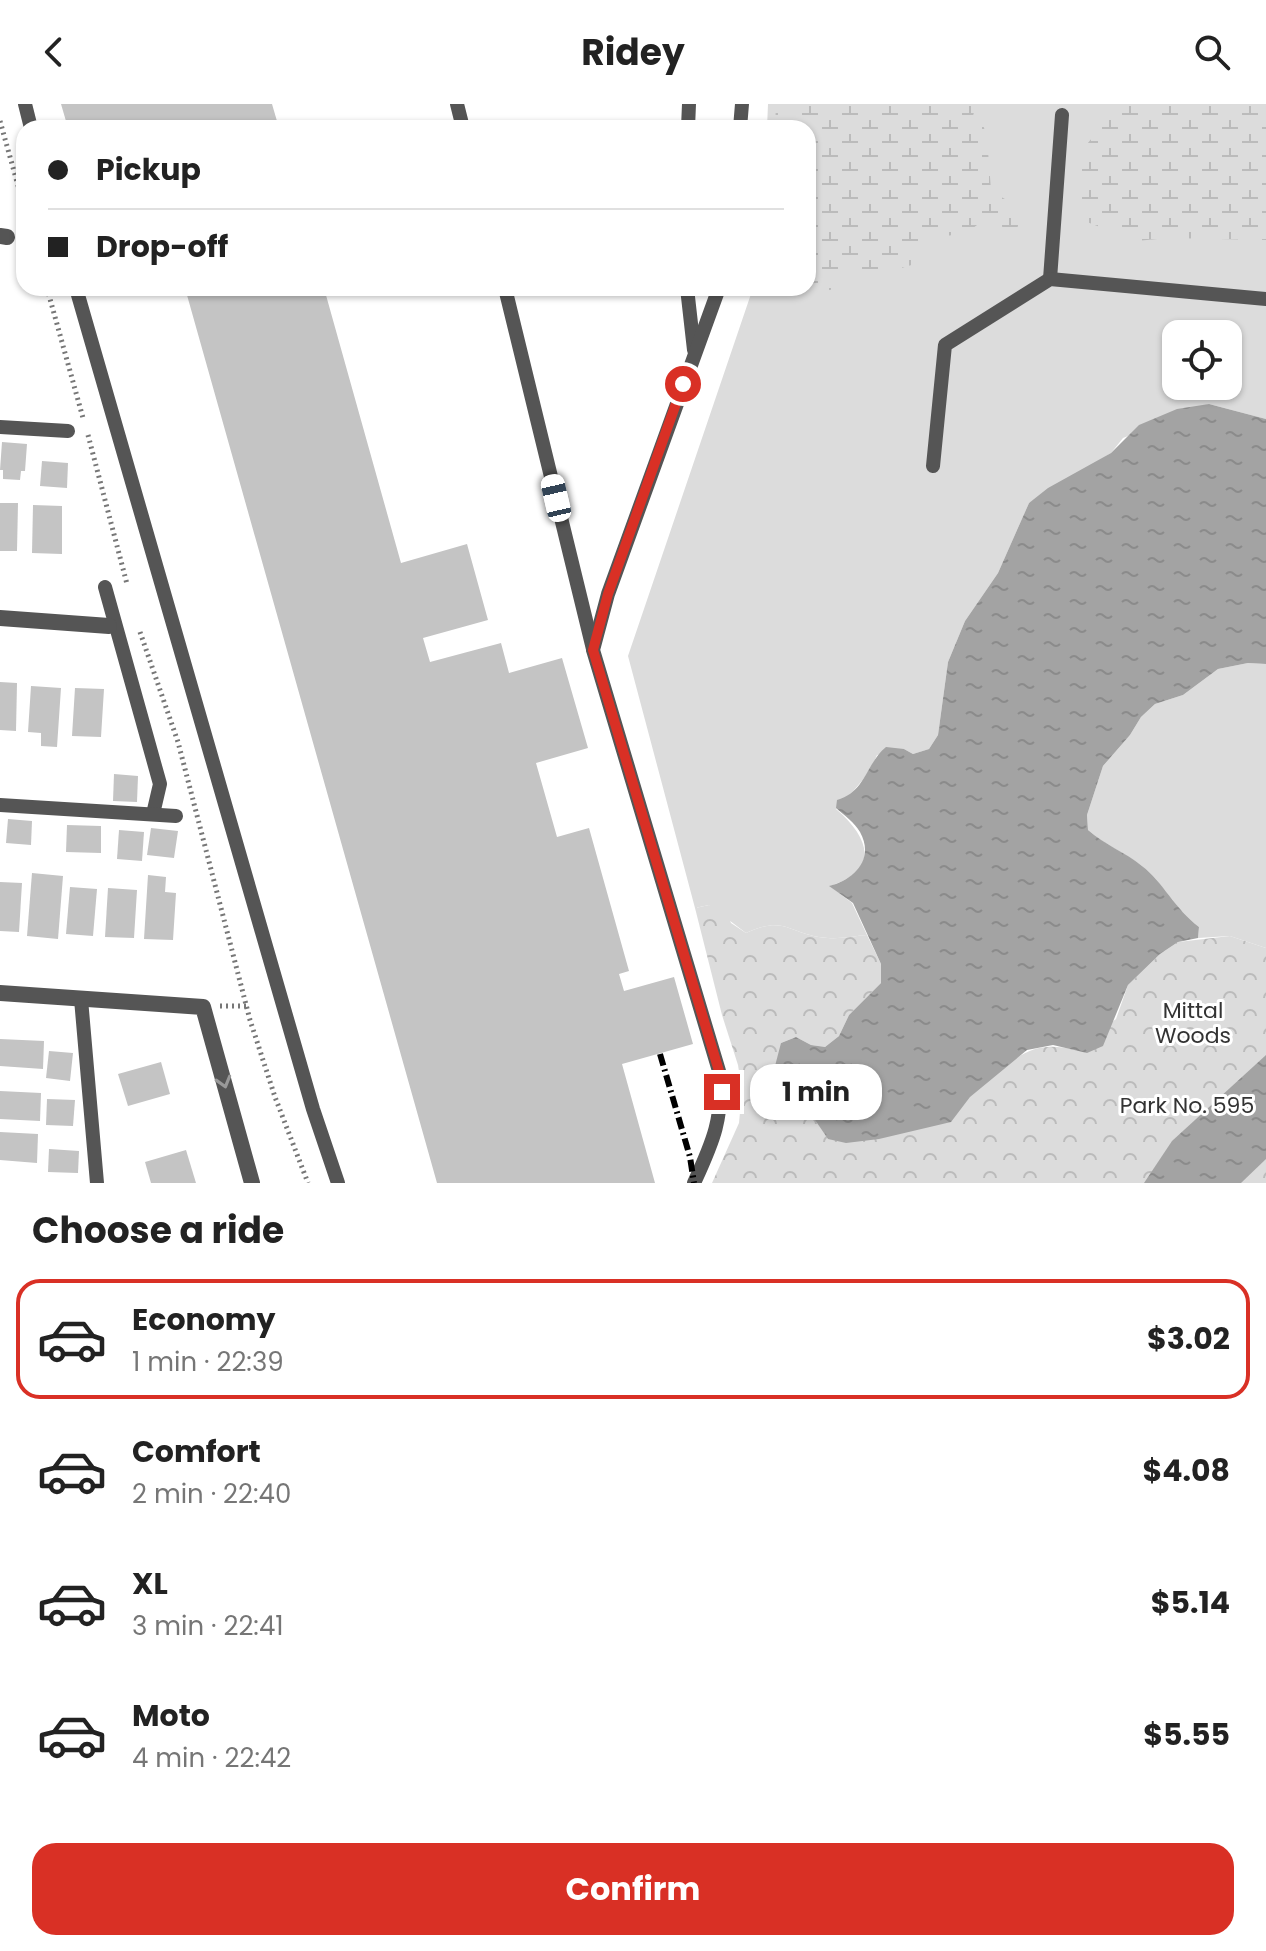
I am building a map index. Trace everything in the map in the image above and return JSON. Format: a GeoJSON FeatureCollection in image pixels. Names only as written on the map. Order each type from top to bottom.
{"type":"FeatureCollection","features":[{"type":"Feature","properties":{"kind":"street"},"geometry":{"type":"LineString","coordinates":[[0,618],[109,626]]}},
{"type":"Feature","properties":{"kind":"street"},"geometry":{"type":"LineString","coordinates":[[0,993],[203,1007],[252,1183]]}},
{"type":"Feature","properties":{"kind":"lane"},"geometry":{"type":"LineString","coordinates":[[1050,279],[1062,115]]}},
{"type":"Feature","properties":{"kind":"lane"},"geometry":{"type":"LineString","coordinates":[[933,466],[945,345],[1050,279],[1266,299]]}},
{"type":"Feature","properties":{"kind":"lane"},"geometry":{"type":"LineString","coordinates":[[78,296],[287,1019],[338,1183]]}},
{"type":"Feature","properties":{"kind":"lane"},"geometry":{"type":"LineString","coordinates":[[507,296],[593,650],[719,1071],[720,1119],[694,1183]]}},
{"type":"Feature","properties":{"kind":"lane"},"geometry":{"type":"LineString","coordinates":[[688,296],[694,354]]}},
{"type":"Feature","properties":{"kind":"lane"},"geometry":{"type":"LineString","coordinates":[[593,650],[608,594],[716,296]]}},
{"type":"Feature","properties":{"kind":"lane"},"geometry":{"type":"LineString","coordinates":[[0,427],[68,431]]}},
{"type":"Feature","properties":{"kind":"lane"},"geometry":{"type":"LineString","coordinates":[[105,587],[160,784],[153,814]]}},
{"type":"Feature","properties":{"kind":"lane"},"geometry":{"type":"LineString","coordinates":[[0,805],[176,816]]}},
{"type":"Feature","properties":{"kind":"lane"},"geometry":{"type":"LineString","coordinates":[[81,999],[97,1183]]}},
{"type":"Feature","properties":{"kind":"path"},"geometry":{"type":"LineString","coordinates":[[0,121],[16,178]]}},
{"type":"Feature","properties":{"kind":"path"},"geometry":{"type":"LineString","coordinates":[[49,296],[129,591]]}},
{"type":"Feature","properties":{"kind":"path"},"geometry":{"type":"LineString","coordinates":[[136,620],[178,742],[250,1020],[308,1183]]}},
{"type":"Feature","properties":{"kind":"green space"},"geometry":{"type":"Polygon","coordinates":[[[768,104],[1266,104],[1266,419],[1209,404],[1123,438],[1111,453],[1029,503],[998,573],[965,621],[948,662],[938,735],[929,749],[913,754],[904,749],[877,755],[864,778],[836,809],[856,831],[864,852],[863,862],[857,871],[830,886],[852,903],[867,935],[828,938],[771,925],[746,933],[709,905],[695,908],[628,656],[750,296],[816,296],[816,120],[767,120],[768,104]]]}},
{"type":"Feature","properties":{"kind":"green space"},"geometry":{"type":"Polygon","coordinates":[[[776,104],[976,104],[973,116],[982,121],[987,138],[991,190],[1017,208],[1022,218],[1021,225],[1011,230],[992,223],[977,225],[968,232],[926,240],[918,263],[887,271],[849,272],[838,278],[836,289],[823,291],[816,287],[816,120],[775,120],[776,104]]]}},
{"type":"Feature","properties":{"kind":"green space"},"geometry":{"type":"Polygon","coordinates":[[[1101,104],[1266,104],[1266,240],[1168,238],[1136,241],[1087,222],[1079,214],[1082,150],[1103,125],[1106,112],[1101,104]]]}},
{"type":"Feature","properties":{"kind":"green space"},"geometry":{"type":"Polygon","coordinates":[[[1248,663],[1266,664],[1266,948],[1230,936],[1198,938],[1199,927],[1149,872],[1088,830],[1087,815],[1103,766],[1141,717],[1155,704],[1183,695],[1218,669],[1248,663]]]}},
{"type":"Feature","properties":{"kind":"green space","name":"Mittal Woods"},"geometry":{"type":"Polygon","coordinates":[[[709,905],[726,910],[731,923],[746,933],[771,925],[828,938],[867,935],[881,964],[881,983],[849,1015],[839,1036],[825,1047],[811,1045],[796,1037],[781,1043],[1008,1064],[1039,1048],[1075,1050],[1116,1019],[1128,985],[1160,954],[1178,942],[1230,936],[1266,948],[1266,1183],[712,1183],[739,1123],[742,1091],[738,1065],[695,908],[709,905]]]}},
{"type":"Feature","properties":{"kind":"water"},"geometry":{"type":"Polygon","coordinates":[[[1209,404],[1266,419],[1266,664],[1248,663],[1218,669],[1183,695],[1155,704],[1103,766],[1087,815],[1088,830],[1149,872],[1199,927],[1198,938],[1178,942],[1160,954],[1128,985],[1103,1046],[1087,1053],[1053,1045],[1027,1050],[970,1097],[951,1122],[879,1139],[846,1143],[828,1139],[811,1114],[792,1106],[779,1094],[775,1066],[781,1043],[796,1037],[811,1045],[825,1047],[839,1036],[849,1015],[881,983],[881,964],[853,903],[829,886],[854,873],[860,867],[865,851],[860,832],[836,808],[837,800],[854,791],[886,747],[904,749],[913,754],[929,749],[938,735],[948,662],[965,621],[998,573],[1029,503],[1048,488],[1111,453],[1139,425],[1177,409],[1209,404]]]}},
{"type":"Feature","properties":{"kind":"water"},"geometry":{"type":"Polygon","coordinates":[[[1266,1055],[1266,1159],[1241,1183],[1144,1183],[1172,1141],[1266,1055]]]}},
{"type":"Feature","properties":{"kind":"building"},"geometry":{"type":"Polygon","coordinates":[[[61,104],[272,104],[277,120],[66,120],[61,104]]]}},
{"type":"Feature","properties":{"kind":"building"},"geometry":{"type":"Polygon","coordinates":[[[187,296],[326,296],[401,563],[467,544],[488,620],[423,638],[430,662],[501,643],[509,673],[562,658],[588,748],[536,763],[557,837],[589,828],[629,971],[619,974],[624,991],[674,977],[693,1044],[622,1064],[655,1183],[437,1183],[187,296]]]}},
{"type":"Feature","properties":{"kind":"building"},"geometry":{"type":"Polygon","coordinates":[[[2,442],[27,444],[25,471],[21,471],[20,480],[3,479],[3,470],[0,470],[2,442]]]}},
{"type":"Feature","properties":{"kind":"building"},"geometry":{"type":"Polygon","coordinates":[[[42,461],[68,463],[67,488],[40,486],[42,461]]]}},
{"type":"Feature","properties":{"kind":"building"},"geometry":{"type":"Polygon","coordinates":[[[0,503],[18,503],[17,551],[0,551],[0,503]]]}},
{"type":"Feature","properties":{"kind":"building"},"geometry":{"type":"Polygon","coordinates":[[[33,505],[62,506],[62,554],[32,553],[33,505]]]}},
{"type":"Feature","properties":{"kind":"building"},"geometry":{"type":"Polygon","coordinates":[[[0,682],[17,683],[16,731],[0,730],[0,682]]]}},
{"type":"Feature","properties":{"kind":"building"},"geometry":{"type":"Polygon","coordinates":[[[31,686],[61,688],[57,747],[41,746],[41,733],[28,732],[31,686]]]}},
{"type":"Feature","properties":{"kind":"building"},"geometry":{"type":"Polygon","coordinates":[[[75,688],[104,689],[101,737],[72,736],[75,688]]]}},
{"type":"Feature","properties":{"kind":"building"},"geometry":{"type":"Polygon","coordinates":[[[114,774],[138,776],[137,802],[113,801],[114,774]]]}},
{"type":"Feature","properties":{"kind":"building"},"geometry":{"type":"Polygon","coordinates":[[[8,819],[32,821],[31,845],[6,843],[8,819]]]}},
{"type":"Feature","properties":{"kind":"building"},"geometry":{"type":"Polygon","coordinates":[[[67,825],[101,826],[101,853],[66,852],[67,825]]]}},
{"type":"Feature","properties":{"kind":"building"},"geometry":{"type":"Polygon","coordinates":[[[151,828],[178,831],[174,858],[147,855],[151,828]]]}},
{"type":"Feature","properties":{"kind":"building"},"geometry":{"type":"Polygon","coordinates":[[[119,830],[144,832],[142,861],[117,859],[119,830]]]}},
{"type":"Feature","properties":{"kind":"building"},"geometry":{"type":"Polygon","coordinates":[[[32,873],[63,876],[58,939],[27,936],[32,873]]]}},
{"type":"Feature","properties":{"kind":"building"},"geometry":{"type":"Polygon","coordinates":[[[148,875],[166,877],[165,892],[176,893],[173,940],[144,939],[148,875]]]}},
{"type":"Feature","properties":{"kind":"building"},"geometry":{"type":"Polygon","coordinates":[[[0,882],[22,883],[19,932],[0,931],[0,882]]]}},
{"type":"Feature","properties":{"kind":"building"},"geometry":{"type":"Polygon","coordinates":[[[70,887],[97,889],[93,936],[66,934],[70,887]]]}},
{"type":"Feature","properties":{"kind":"building"},"geometry":{"type":"Polygon","coordinates":[[[108,888],[137,890],[134,938],[105,937],[108,888]]]}},
{"type":"Feature","properties":{"kind":"building"},"geometry":{"type":"Polygon","coordinates":[[[0,1039],[44,1041],[43,1069],[0,1066],[0,1039]]]}},
{"type":"Feature","properties":{"kind":"building"},"geometry":{"type":"Polygon","coordinates":[[[49,1051],[73,1053],[70,1081],[46,1078],[49,1051]]]}},
{"type":"Feature","properties":{"kind":"building"},"geometry":{"type":"Polygon","coordinates":[[[161,1062],[170,1094],[128,1106],[118,1074],[161,1062]]]}},
{"type":"Feature","properties":{"kind":"building"},"geometry":{"type":"Polygon","coordinates":[[[0,1091],[41,1093],[40,1121],[0,1119],[0,1091]]]}},
{"type":"Feature","properties":{"kind":"building"},"geometry":{"type":"Polygon","coordinates":[[[47,1099],[75,1100],[73,1126],[46,1125],[47,1099]]]}},
{"type":"Feature","properties":{"kind":"building"},"geometry":{"type":"Polygon","coordinates":[[[0,1132],[38,1134],[37,1163],[0,1160],[0,1132]]]}},
{"type":"Feature","properties":{"kind":"building"},"geometry":{"type":"Polygon","coordinates":[[[49,1149],[79,1151],[78,1173],[48,1172],[49,1149]]]}},
{"type":"Feature","properties":{"kind":"building"},"geometry":{"type":"Polygon","coordinates":[[[186,1150],[196,1183],[151,1183],[145,1162],[186,1150]]]}},
{"type":"Feature","properties":{"kind":"railway"},"geometry":{"type":"LineString","coordinates":[[660,1054],[690,1157],[694,1183]]}},
{"type":"Feature","properties":{"kind":"route"},"geometry":{"type":"LineString","coordinates":[[683,384],[608,594],[593,650],[719,1071],[722,1092]]}},
{"type":"Feature","properties":{"kind":"park label","name":"Park No. 595"},"geometry":{"type":"Point","coordinates":[1187,1105]}}]}
